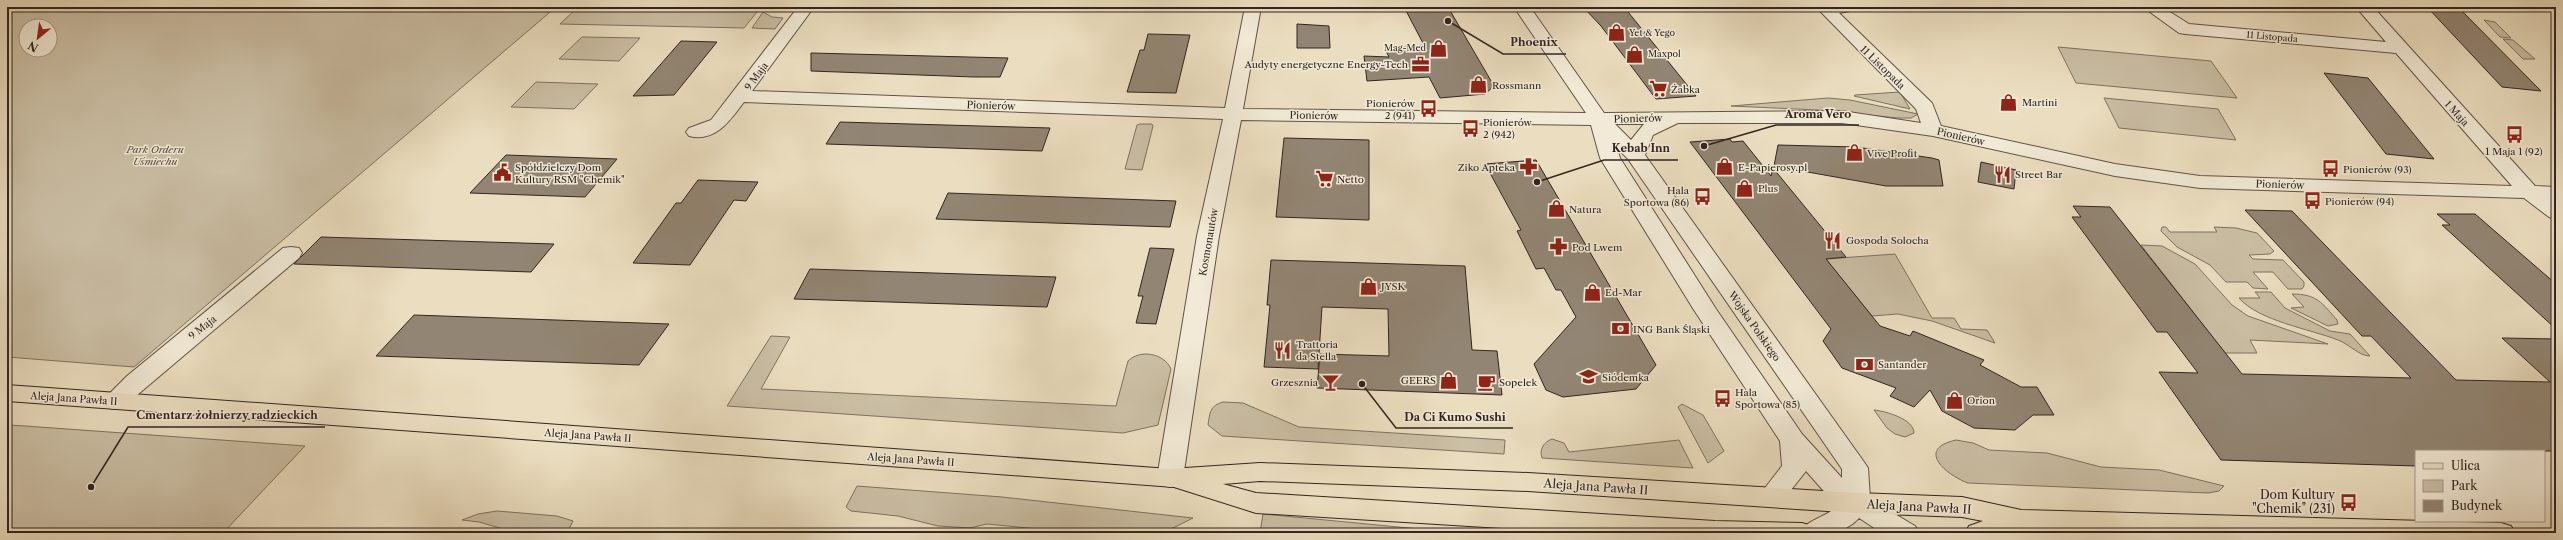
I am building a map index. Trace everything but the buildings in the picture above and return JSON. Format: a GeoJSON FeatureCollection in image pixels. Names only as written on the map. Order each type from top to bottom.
{"type":"FeatureCollection","features":[{"type":"Feature","properties":{"kind":"main road","name":"Aleja Jana Pawła II"},"geometry":{"type":"LineString","coordinates":[[7,392],[1170,478],[1260,472],[1528,482],[1857,503],[1962,507],[2021,520],[2500,533]]}},
{"type":"Feature","properties":{"kind":"main road","name":"Aleja Jana Pawła II"},"geometry":{"type":"LineString","coordinates":[[1170,478],[1256,503],[1707,530],[1802,533]]}},
{"type":"Feature","properties":{"kind":"main road","name":"Aleja Jana Pawła II"},"geometry":{"type":"LineString","coordinates":[[1980,533],[2021,520]]}},
{"type":"Feature","properties":{"kind":"street","name":"9 Maja"},"geometry":{"type":"LineString","coordinates":[[696,132],[718,124],[741,96],[806,7]]}},
{"type":"Feature","properties":{"kind":"street","name":"Kosmonautów"},"geometry":{"type":"LineString","coordinates":[[1170,478],[1208,236],[1234,114],[1252,7]]}},
{"type":"Feature","properties":{"kind":"street","name":"Wojska Polskiego"},"geometry":{"type":"LineString","coordinates":[[1522,7],[1599,120],[1635,155],[1855,468],[1857,503]]}},
{"type":"Feature","properties":{"kind":"street","name":"11 Listopada"},"geometry":{"type":"LineString","coordinates":[[1825,8],[1849,7]]}},
{"type":"Feature","properties":{"kind":"street","name":"11 Listopada"},"geometry":{"type":"LineString","coordinates":[[2151,7],[2185,29],[2399,48]]}},
{"type":"Feature","properties":{"kind":"street","name":"1 Maja"},"geometry":{"type":"LineString","coordinates":[[2364,7],[2530,193],[2556,213]]}},
{"type":"Feature","properties":{"kind":"street","name":"11 Listopada"},"geometry":{"type":"LineString","coordinates":[[1825,8],[1925,107],[1933,130]]}},
{"type":"Feature","properties":{"kind":"street","name":"Pionierów"},"geometry":{"type":"LineString","coordinates":[[741,96],[1234,114],[1599,120],[1681,117],[1842,117],[1888,122],[1933,130],[2115,170],[2200,182],[2556,193]]}},
{"type":"Feature","properties":{"kind":"street"},"geometry":{"type":"LineString","coordinates":[[1635,155],[1641,137],[1647,129],[1681,117]]}},
{"type":"Feature","properties":{"kind":"street","name":"Wojska Polskiego"},"geometry":{"type":"LineString","coordinates":[[1599,120],[1610,158],[1705,310],[1792,440],[1833,486],[1905,533]]}},
{"type":"Feature","properties":{"kind":"street","name":"9 Maja"},"geometry":{"type":"LineString","coordinates":[[114,400],[149,368],[233,303],[291,253]]}},
{"type":"Feature","properties":{"kind":"street","name":"Wojska Polskiego"},"geometry":{"type":"LineString","coordinates":[[1771,498],[1796,468],[1792,440]]}},
{"type":"Feature","properties":{"kind":"street"},"geometry":{"type":"LineString","coordinates":[[1813,533],[1842,519],[1857,503]]}},
{"type":"Feature","properties":{"kind":"green space","name":"Park Orderu Uśmiechu"},"geometry":{"type":"Polygon","coordinates":[[[7,7],[556,7],[134,367],[7,357],[7,7]]]}},
{"type":"Feature","properties":{"kind":"green space"},"geometry":{"type":"Polygon","coordinates":[[[578,7],[761,7],[744,28],[560,24],[578,7]]]}},
{"type":"Feature","properties":{"kind":"green space"},"geometry":{"type":"Polygon","coordinates":[[[763,12],[772,17],[783,18],[775,29],[752,28],[763,12]]]}},
{"type":"Feature","properties":{"kind":"green space"},"geometry":{"type":"Polygon","coordinates":[[[2484,20],[2495,22],[2511,38],[2500,37],[2484,20]]]}},
{"type":"Feature","properties":{"kind":"green space"},"geometry":{"type":"Polygon","coordinates":[[[582,37],[640,38],[619,61],[559,59],[582,37]]]}},
{"type":"Feature","properties":{"kind":"green space"},"geometry":{"type":"Polygon","coordinates":[[[2503,39],[2513,40],[2535,59],[2523,59],[2503,39]]]}},
{"type":"Feature","properties":{"kind":"green space"},"geometry":{"type":"Polygon","coordinates":[[[2058,47],[2211,61],[2237,98],[2076,83],[2058,47]]]}},
{"type":"Feature","properties":{"kind":"green space"},"geometry":{"type":"Polygon","coordinates":[[[536,82],[598,84],[574,109],[511,107],[536,82]]]}},
{"type":"Feature","properties":{"kind":"green space"},"geometry":{"type":"Polygon","coordinates":[[[1900,92],[1910,109],[1854,96],[1855,95],[1900,92]]]}},
{"type":"Feature","properties":{"kind":"green space"},"geometry":{"type":"Polygon","coordinates":[[[1828,98],[1850,100],[1918,114],[1911,118],[1898,118],[1818,110],[1731,106],[1828,98]]]}},
{"type":"Feature","properties":{"kind":"green space"},"geometry":{"type":"Polygon","coordinates":[[[2104,98],[2218,109],[2236,140],[2119,128],[2104,98]]]}},
{"type":"Feature","properties":{"kind":"green space"},"geometry":{"type":"Polygon","coordinates":[[[1152,124],[1153,126],[1142,170],[1125,169],[1137,125],[1152,124]]]}},
{"type":"Feature","properties":{"kind":"green space"},"geometry":{"type":"Polygon","coordinates":[[[2162,227],[2166,227],[2170,232],[2217,232],[2214,227],[2236,228],[2257,233],[2274,251],[2270,254],[2249,255],[2253,259],[2283,260],[2304,282],[2304,286],[2302,289],[2288,289],[2273,272],[2253,272],[2268,289],[2253,288],[2247,282],[2226,282],[2210,265],[2177,247],[2161,231],[2162,227]]]}},
{"type":"Feature","properties":{"kind":"green space"},"geometry":{"type":"Polygon","coordinates":[[[2141,245],[2162,246],[2195,264],[2232,305],[2248,316],[2328,344],[2250,340],[2257,353],[2225,353],[2141,245]]]}},
{"type":"Feature","properties":{"kind":"green space"},"geometry":{"type":"Polygon","coordinates":[[[1895,254],[1932,318],[1954,318],[1961,329],[1987,330],[1995,343],[1932,321],[1898,314],[1872,316],[1826,259],[1895,254]]]}},
{"type":"Feature","properties":{"kind":"green space"},"geometry":{"type":"Polygon","coordinates":[[[2255,292],[2271,292],[2285,308],[2330,331],[2350,334],[2370,356],[2358,352],[2338,340],[2286,324],[2259,313],[2239,298],[2260,298],[2255,292]]]}},
{"type":"Feature","properties":{"kind":"green space"},"geometry":{"type":"Polygon","coordinates":[[[2292,294],[2307,296],[2323,304],[2337,320],[2338,324],[2328,326],[2291,308],[2304,307],[2292,294]]]}},
{"type":"Feature","properties":{"kind":"green space"},"geometry":{"type":"Polygon","coordinates":[[[771,336],[790,337],[761,389],[1116,406],[1128,361],[1133,357],[1151,354],[1163,359],[1171,369],[1158,425],[1123,433],[727,406],[771,336]]]}},
{"type":"Feature","properties":{"kind":"green space"},"geometry":{"type":"Polygon","coordinates":[[[1223,402],[1243,403],[1299,427],[1505,440],[1504,454],[1222,436],[1208,425],[1211,410],[1215,405],[1223,402]]]}},
{"type":"Feature","properties":{"kind":"green space"},"geometry":{"type":"Polygon","coordinates":[[[1682,404],[1703,415],[1724,451],[1708,463],[1678,407],[1682,404]]]}},
{"type":"Feature","properties":{"kind":"green space"},"geometry":{"type":"Polygon","coordinates":[[[1874,410],[1891,414],[1904,420],[1913,428],[1914,433],[1905,437],[1895,434],[1887,428],[1874,410]]]}},
{"type":"Feature","properties":{"kind":"green space"},"geometry":{"type":"Polygon","coordinates":[[[7,425],[305,446],[223,533],[7,533],[7,425]]]}},
{"type":"Feature","properties":{"kind":"green space"},"geometry":{"type":"Polygon","coordinates":[[[1552,439],[1564,443],[1569,452],[1679,440],[1693,468],[1542,458],[1541,452],[1543,446],[1552,439]]]}},
{"type":"Feature","properties":{"kind":"green space"},"geometry":{"type":"Polygon","coordinates":[[[1956,440],[1973,443],[1989,450],[2047,453],[2101,467],[2159,470],[2224,486],[2219,491],[2208,493],[1968,483],[1951,474],[1944,468],[1938,462],[1936,455],[1937,449],[1944,444],[1956,440]]]}},
{"type":"Feature","properties":{"kind":"green space"},"geometry":{"type":"Polygon","coordinates":[[[857,486],[1002,497],[1193,518],[1163,533],[1080,533],[987,524],[970,528],[938,526],[898,516],[851,511],[846,507],[857,486]]]}},
{"type":"Feature","properties":{"kind":"green space"},"geometry":{"type":"Polygon","coordinates":[[[497,511],[557,516],[573,521],[567,533],[517,533],[479,522],[462,520],[478,514],[497,511]]]}},
{"type":"Feature","properties":{"kind":"green space"},"geometry":{"type":"Polygon","coordinates":[[[1263,514],[1461,533],[1260,533],[1263,514]]]}},
{"type":"Feature","properties":{"kind":"place","name":"Phoenix"},"geometry":{"type":"Point","coordinates":[1448,21]}},
{"type":"Feature","properties":{"kind":"place","name":"Yet & Yego"},"geometry":{"type":"Point","coordinates":[1616,33]}},
{"type":"Feature","properties":{"kind":"place","name":"Mag-Med"},"geometry":{"type":"Point","coordinates":[1439,48]}},
{"type":"Feature","properties":{"kind":"place","name":"Maxpol"},"geometry":{"type":"Point","coordinates":[1635,54]}},
{"type":"Feature","properties":{"kind":"place","name":"Audyty energetyczne Energy-Tech"},"geometry":{"type":"Point","coordinates":[1421,64]}},
{"type":"Feature","properties":{"kind":"place","name":"Rossmann"},"geometry":{"type":"Point","coordinates":[1479,85]}},
{"type":"Feature","properties":{"kind":"place","name":"Żabka"},"geometry":{"type":"Point","coordinates":[1658,89]}},
{"type":"Feature","properties":{"kind":"place","name":"Martini"},"geometry":{"type":"Point","coordinates":[2009,102]}},
{"type":"Feature","properties":{"kind":"place","name":"Pionierów 2 (941)"},"geometry":{"type":"Point","coordinates":[1428,109]}},
{"type":"Feature","properties":{"kind":"place","name":"Pionierów 2 (942)"},"geometry":{"type":"Point","coordinates":[1470,128]}},
{"type":"Feature","properties":{"kind":"place","name":"1 Maja 1 (92)"},"geometry":{"type":"Point","coordinates":[2514,134]}},
{"type":"Feature","properties":{"kind":"place","name":"Aroma Vero"},"geometry":{"type":"Point","coordinates":[1704,146]}},
{"type":"Feature","properties":{"kind":"place","name":"Vive Profit"},"geometry":{"type":"Point","coordinates":[1854,153]}},
{"type":"Feature","properties":{"kind":"place","name":"Ziko Apteka"},"geometry":{"type":"Point","coordinates":[1528,167]}},
{"type":"Feature","properties":{"kind":"place","name":"E-Papierosy.pl"},"geometry":{"type":"Point","coordinates":[1725,167]}},
{"type":"Feature","properties":{"kind":"place","name":"Pionierów (93)"},"geometry":{"type":"Point","coordinates":[2330,169]}},
{"type":"Feature","properties":{"kind":"place","name":"Spółdzielczy Dom Kultury RSM \"Chemik\""},"geometry":{"type":"Point","coordinates":[502,173]}},
{"type":"Feature","properties":{"kind":"place","name":"Street Bar"},"geometry":{"type":"Point","coordinates":[2002,174]}},
{"type":"Feature","properties":{"kind":"place","name":"Netto"},"geometry":{"type":"Point","coordinates":[1324,179]}},
{"type":"Feature","properties":{"kind":"place","name":"Kebab Inn"},"geometry":{"type":"Point","coordinates":[1537,182]}},
{"type":"Feature","properties":{"kind":"place","name":"Plus"},"geometry":{"type":"Point","coordinates":[1745,188]}},
{"type":"Feature","properties":{"kind":"place","name":"Hala Sportowa (86)"},"geometry":{"type":"Point","coordinates":[1702,196]}},
{"type":"Feature","properties":{"kind":"place","name":"Pionierów (94)"},"geometry":{"type":"Point","coordinates":[2312,201]}},
{"type":"Feature","properties":{"kind":"place","name":"Natura"},"geometry":{"type":"Point","coordinates":[1556,209]}},
{"type":"Feature","properties":{"kind":"place","name":"Gospoda Solocha"},"geometry":{"type":"Point","coordinates":[1833,240]}},
{"type":"Feature","properties":{"kind":"place","name":"Pod Lwem"},"geometry":{"type":"Point","coordinates":[1559,247]}},
{"type":"Feature","properties":{"kind":"place","name":"JYSK"},"geometry":{"type":"Point","coordinates":[1368,286]}},
{"type":"Feature","properties":{"kind":"place","name":"Ed-Mar"},"geometry":{"type":"Point","coordinates":[1592,292]}},
{"type":"Feature","properties":{"kind":"place","name":"ING Bank Śląski"},"geometry":{"type":"Point","coordinates":[1620,329]}},
{"type":"Feature","properties":{"kind":"place","name":"Trattoria da Stella"},"geometry":{"type":"Point","coordinates":[1283,350]}},
{"type":"Feature","properties":{"kind":"place","name":"Santander"},"geometry":{"type":"Point","coordinates":[1865,364]}},
{"type":"Feature","properties":{"kind":"place","name":"Siódemka"},"geometry":{"type":"Point","coordinates":[1589,377]}},
{"type":"Feature","properties":{"kind":"place","name":"GEERS"},"geometry":{"type":"Point","coordinates":[1449,380]}},
{"type":"Feature","properties":{"kind":"place","name":"Grzesznia"},"geometry":{"type":"Point","coordinates":[1331,382]}},
{"type":"Feature","properties":{"kind":"place","name":"Sopelek"},"geometry":{"type":"Point","coordinates":[1486,382]}},
{"type":"Feature","properties":{"kind":"place","name":"Da Ci Kumo Sushi"},"geometry":{"type":"Point","coordinates":[1362,384]}},
{"type":"Feature","properties":{"kind":"place","name":"Hala Sportowa (85)"},"geometry":{"type":"Point","coordinates":[1722,398]}},
{"type":"Feature","properties":{"kind":"place","name":"Orion"},"geometry":{"type":"Point","coordinates":[1954,400]}},
{"type":"Feature","properties":{"kind":"place","name":"Cmentarz żołnierzy radzieckich"},"geometry":{"type":"Point","coordinates":[91,487]}},
{"type":"Feature","properties":{"kind":"place","name":"Dom Kultury \"Chemik\" (231)"},"geometry":{"type":"Point","coordinates":[2348,502]}}]}
